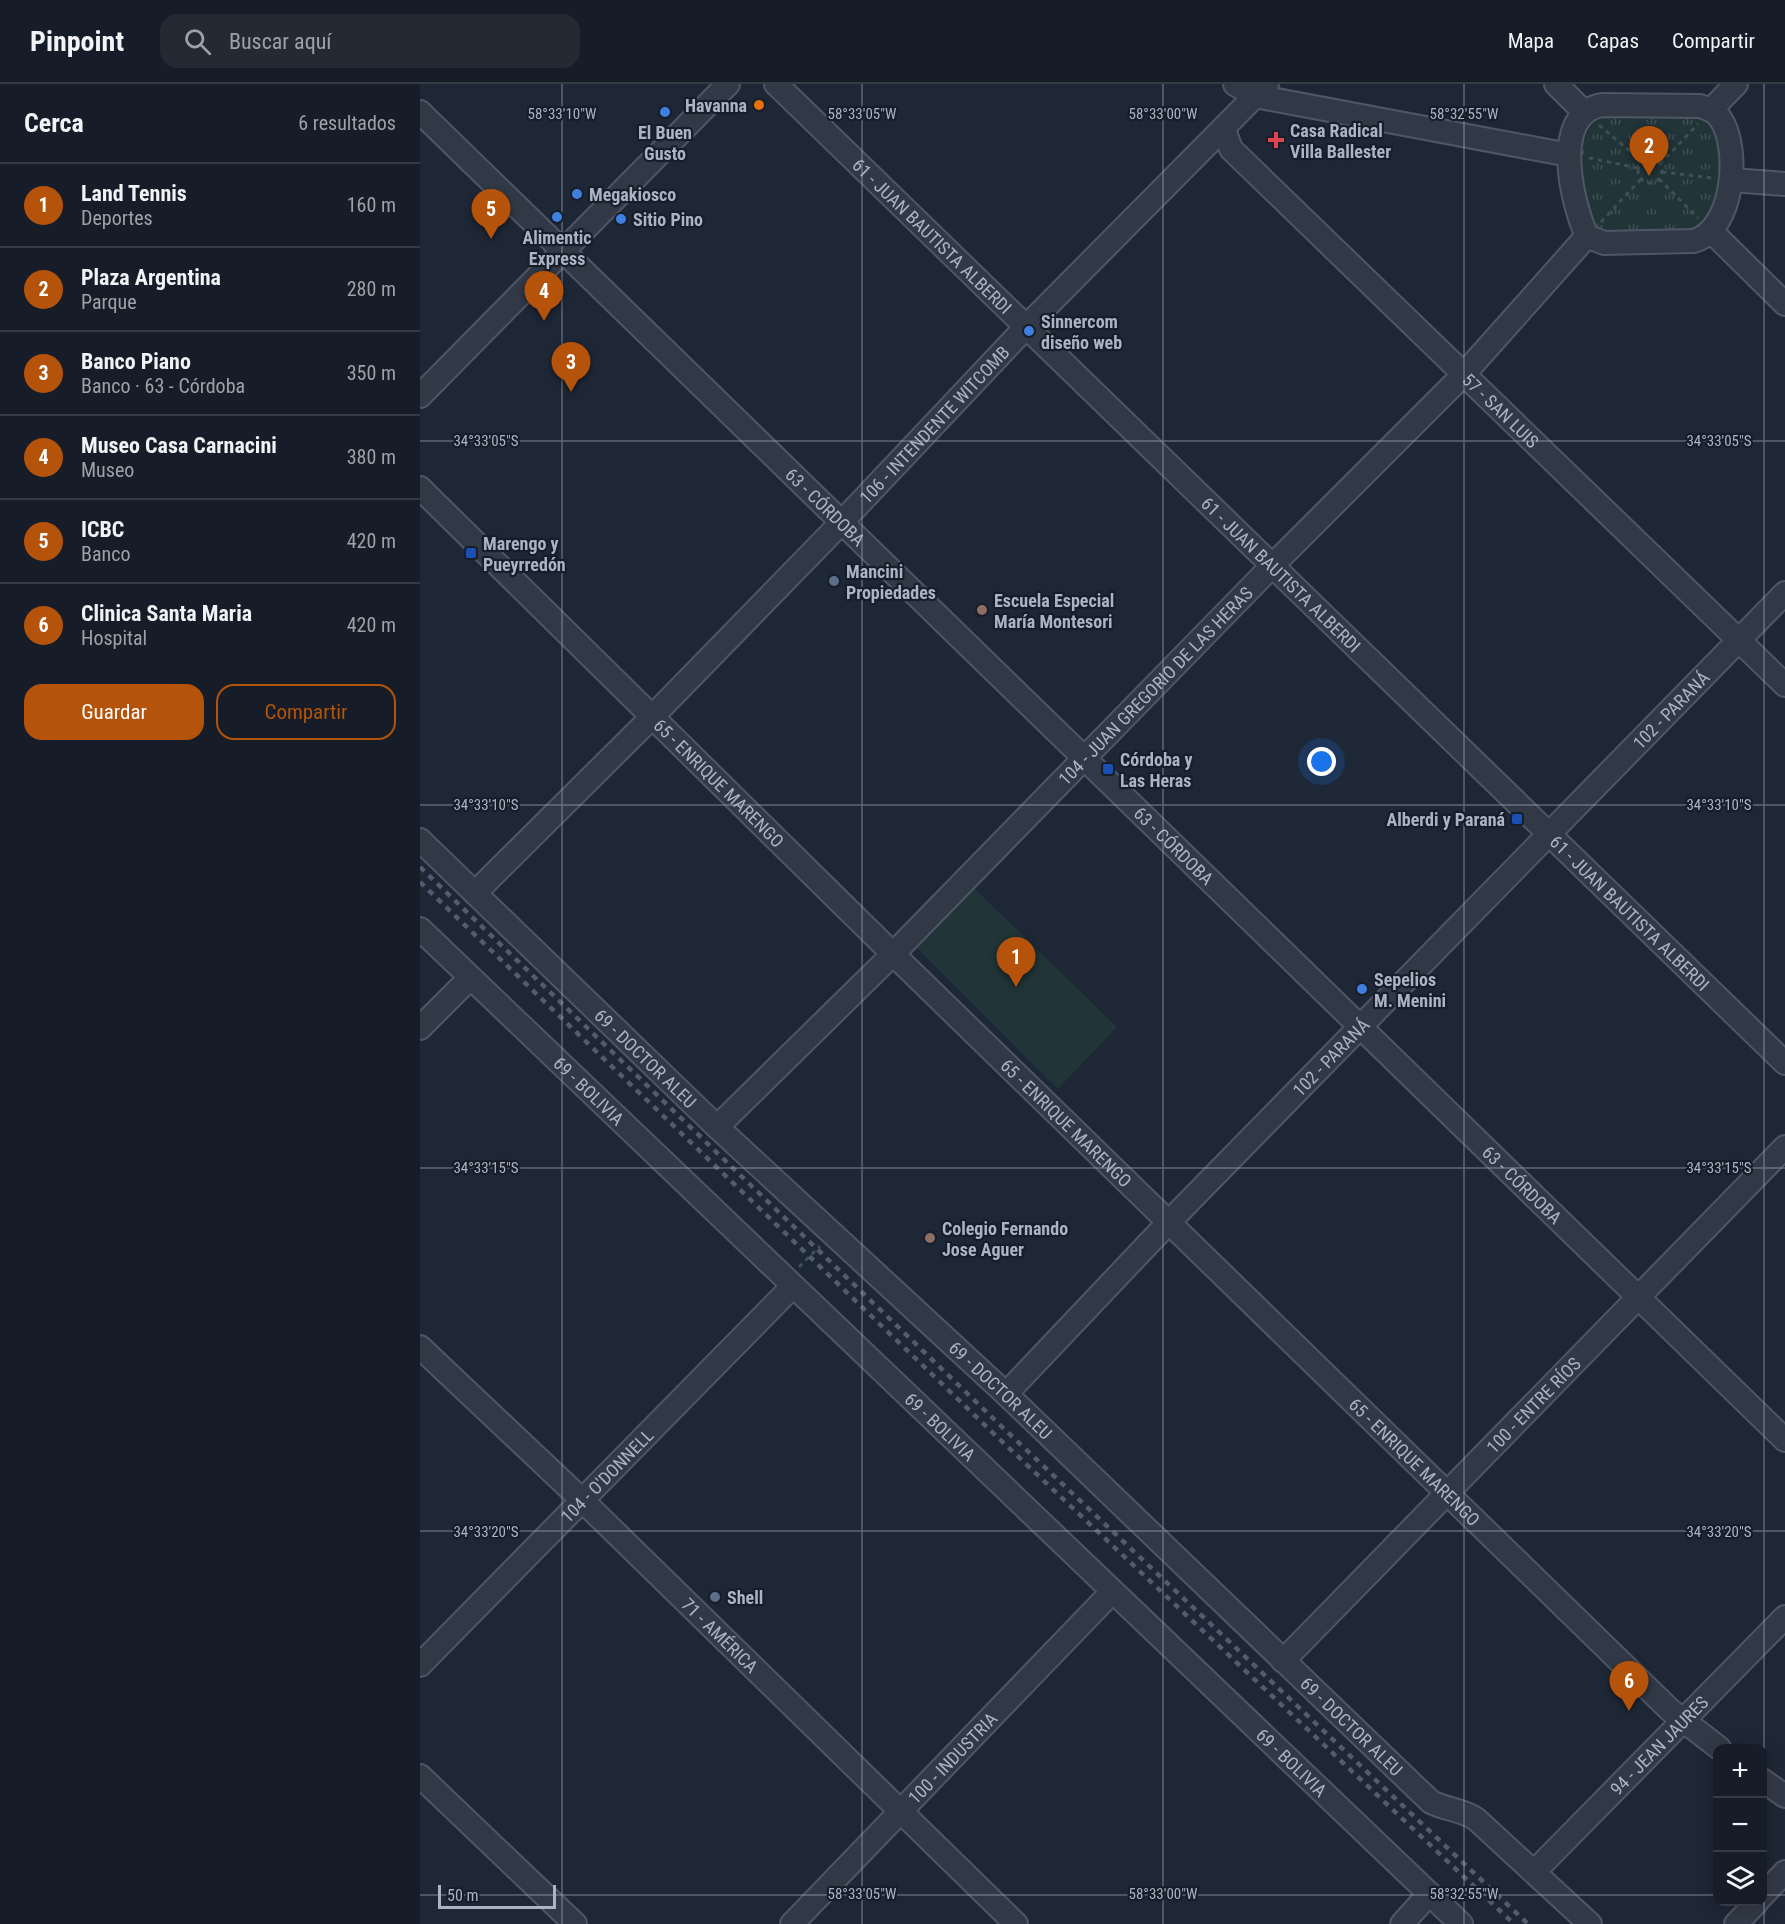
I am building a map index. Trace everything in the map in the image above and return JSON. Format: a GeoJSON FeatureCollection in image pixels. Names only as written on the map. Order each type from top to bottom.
{"type":"FeatureCollection","features":[{"type":"Feature","properties":{"kind":"street"},"geometry":{"type":"LineString","coordinates":[[420,396],[728,84]]}},
{"type":"Feature","properties":{"kind":"street","name":"61 - JUAN BAUTISTA ALBERDI"},"geometry":{"type":"LineString","coordinates":[[776,84],[1785,1063]]}},
{"type":"Feature","properties":{"kind":"street"},"geometry":{"type":"LineString","coordinates":[[1235,84],[1569,155]]}},
{"type":"Feature","properties":{"kind":"street"},"geometry":{"type":"LineString","coordinates":[[1556,84],[1584,112]]}},
{"type":"Feature","properties":{"kind":"street"},"geometry":{"type":"LineString","coordinates":[[1711,110],[1736,84]]}},
{"type":"Feature","properties":{"kind":"street","name":"106 - INTENDENTE WITCOMB"},"geometry":{"type":"LineString","coordinates":[[475,893],[653,716],[841,523],[1027,326],[1224,130],[1261,90]]}},
{"type":"Feature","properties":{"kind":"street"},"geometry":{"type":"LineString","coordinates":[[1602,105],[1692,105],[1711,110],[1719,117],[1725,128],[1732,163],[1732,180],[1722,214],[1712,232],[1694,241],[1604,243],[1587,236],[1572,198],[1569,155],[1575,130],[1584,112],[1602,105]]}},
{"type":"Feature","properties":{"kind":"street","name":"63 - CÓRDOBA"},"geometry":{"type":"LineString","coordinates":[[420,112],[1083,760],[1361,1026],[1785,1440]]}},
{"type":"Feature","properties":{"kind":"street","name":"57 - SAN LUIS"},"geometry":{"type":"LineString","coordinates":[[1224,130],[1231,149],[1785,685]]}},
{"type":"Feature","properties":{"kind":"street"},"geometry":{"type":"LineString","coordinates":[[1732,180],[1785,184]]}},
{"type":"Feature","properties":{"kind":"street"},"geometry":{"type":"LineString","coordinates":[[1712,232],[1785,304]]}},
{"type":"Feature","properties":{"kind":"street","name":"104 - JUAN GREGORIO DE LAS HERAS"},"geometry":{"type":"LineString","coordinates":[[717,1128],[893,954],[1272,566],[1464,374],[1587,236]]}},
{"type":"Feature","properties":{"kind":"street","name":"65 - ENRIQUE MARENGO"},"geometry":{"type":"LineString","coordinates":[[420,488],[893,954],[1448,1494],[1683,1722],[1713,1744]]}},
{"type":"Feature","properties":{"kind":"street","name":"102 - PARANÁ"},"geometry":{"type":"LineString","coordinates":[[1006,1394],[1169,1222],[1785,593]]}},
{"type":"Feature","properties":{"kind":"street","name":"69 - DOCTOR ALEU"},"geometry":{"type":"LineString","coordinates":[[420,840],[717,1128],[1006,1394],[1431,1802],[1443,1808],[1465,1811],[1590,1924]]}},
{"type":"Feature","properties":{"kind":"street","name":"69 - BOLIVIA"},"geometry":{"type":"LineString","coordinates":[[420,929],[1461,1924]]}},
{"type":"Feature","properties":{"kind":"street"},"geometry":{"type":"LineString","coordinates":[[420,1028],[470,978]]}},
{"type":"Feature","properties":{"kind":"street","name":"100 - ENTRE RÍOS"},"geometry":{"type":"LineString","coordinates":[[1282,1661],[1785,1148]]}},
{"type":"Feature","properties":{"kind":"street","name":"104 - O'DONNELL"},"geometry":{"type":"LineString","coordinates":[[420,1665],[583,1501],[789,1284]]}},
{"type":"Feature","properties":{"kind":"street","name":"71 - AMÉRICA"},"geometry":{"type":"LineString","coordinates":[[420,1347],[583,1501],[1016,1924]]}},
{"type":"Feature","properties":{"kind":"street","name":"100 - INDUSTRIA"},"geometry":{"type":"LineString","coordinates":[[792,1924],[1112,1592]]}},
{"type":"Feature","properties":{"kind":"street","name":"94 - JEAN JAURES"},"geometry":{"type":"LineString","coordinates":[[1534,1872],[1785,1617]]}},
{"type":"Feature","properties":{"kind":"street"},"geometry":{"type":"LineString","coordinates":[[420,1776],[575,1924]]}},
{"type":"Feature","properties":{"kind":"street"},"geometry":{"type":"LineString","coordinates":[[1767,1783],[1785,1796]]}},
{"type":"Feature","properties":{"kind":"street"},"geometry":{"type":"LineString","coordinates":[[1767,1891],[1785,1872]]}},
{"type":"Feature","properties":{"kind":"street"},"geometry":{"type":"LineString","coordinates":[[1402,1924],[1429,1894]]}},
{"type":"Feature","properties":{"kind":"street"},"geometry":{"type":"LineString","coordinates":[[1736,1924],[1753,1906]]}},
{"type":"Feature","properties":{"kind":"path"},"geometry":{"type":"LineString","coordinates":[[1660,165],[1711,110]]}},
{"type":"Feature","properties":{"kind":"path"},"geometry":{"type":"LineString","coordinates":[[1584,112],[1643,162]]}},
{"type":"Feature","properties":{"kind":"path"},"geometry":{"type":"LineString","coordinates":[[1569,155],[1639,168]]}},
{"type":"Feature","properties":{"kind":"path"},"geometry":{"type":"LineString","coordinates":[[1654,160],[1660,165],[1662,172],[1659,179],[1651,183],[1642,178],[1639,168],[1643,162],[1654,160]]}},
{"type":"Feature","properties":{"kind":"path"},"geometry":{"type":"LineString","coordinates":[[1662,172],[1732,180]]}},
{"type":"Feature","properties":{"kind":"path"},"geometry":{"type":"LineString","coordinates":[[1587,236],[1642,178]]}},
{"type":"Feature","properties":{"kind":"path"},"geometry":{"type":"LineString","coordinates":[[1659,179],[1712,232]]}},
{"type":"Feature","properties":{"kind":"path"},"geometry":{"type":"LineString","coordinates":[[789,1284],[832,1235]]}},
{"type":"Feature","properties":{"kind":"green space"},"geometry":{"type":"Polygon","coordinates":[[[1697,117],[1709,125],[1717,138],[1721,155],[1721,173],[1717,191],[1711,208],[1702,221],[1690,230],[1605,231],[1595,224],[1587,212],[1580,176],[1585,139],[1592,126],[1603,118],[1697,117]]]}},
{"type":"Feature","properties":{"kind":"green space"},"geometry":{"type":"Polygon","coordinates":[[[974,888],[1117,1027],[1058,1089],[916,947],[974,888]]]}},
{"type":"Feature","properties":{"kind":"railway"},"geometry":{"type":"LineString","coordinates":[[420,867],[999,1424],[1528,1924]]}},
{"type":"Feature","properties":{"kind":"railway"},"geometry":{"type":"LineString","coordinates":[[420,882],[992,1432],[1514,1924]]}},
{"type":"Feature","properties":{"kind":"place","name":"Havanna"},"geometry":{"type":"Point","coordinates":[759,105]}},
{"type":"Feature","properties":{"kind":"place","name":"El Buen Gusto"},"geometry":{"type":"Point","coordinates":[665,112]}},
{"type":"Feature","properties":{"kind":"place","name":"Casa Radical Villa Ballester"},"geometry":{"type":"Point","coordinates":[1276,140]}},
{"type":"Feature","properties":{"kind":"place","name":"Plaza Argentina"},"geometry":{"type":"Point","coordinates":[1649,176]}},
{"type":"Feature","properties":{"kind":"place","name":"Megakiosco"},"geometry":{"type":"Point","coordinates":[577,194]}},
{"type":"Feature","properties":{"kind":"place","name":"Alimentic Express"},"geometry":{"type":"Point","coordinates":[557,217]}},
{"type":"Feature","properties":{"kind":"place","name":"Sitio Pino"},"geometry":{"type":"Point","coordinates":[621,219]}},
{"type":"Feature","properties":{"kind":"place","name":"ICBC"},"geometry":{"type":"Point","coordinates":[491,239]}},
{"type":"Feature","properties":{"kind":"place","name":"Museo Casa Carnacini"},"geometry":{"type":"Point","coordinates":[544,321]}},
{"type":"Feature","properties":{"kind":"place","name":"Sinnercom diseño web"},"geometry":{"type":"Point","coordinates":[1029,331]}},
{"type":"Feature","properties":{"kind":"place","name":"Banco Piano"},"geometry":{"type":"Point","coordinates":[571,392]}},
{"type":"Feature","properties":{"kind":"place","name":"Marengo y Pueyrredón"},"geometry":{"type":"Point","coordinates":[471,553]}},
{"type":"Feature","properties":{"kind":"place","name":"Mancini Propiedades"},"geometry":{"type":"Point","coordinates":[834,581]}},
{"type":"Feature","properties":{"kind":"place","name":"Escuela Especial María Montesori"},"geometry":{"type":"Point","coordinates":[982,610]}},
{"type":"Feature","properties":{"kind":"place","name":"Córdoba y Las Heras"},"geometry":{"type":"Point","coordinates":[1108,769]}},
{"type":"Feature","properties":{"kind":"place","name":"Alberdi y Paraná"},"geometry":{"type":"Point","coordinates":[1517,819]}},
{"type":"Feature","properties":{"kind":"place","name":"Land Tennis"},"geometry":{"type":"Point","coordinates":[1016,987]}},
{"type":"Feature","properties":{"kind":"place","name":"Sepelios M. Menini"},"geometry":{"type":"Point","coordinates":[1362,989]}},
{"type":"Feature","properties":{"kind":"place","name":"Colegio Fernando Jose Aguer"},"geometry":{"type":"Point","coordinates":[930,1238]}},
{"type":"Feature","properties":{"kind":"place","name":"Shell"},"geometry":{"type":"Point","coordinates":[715,1597]}},
{"type":"Feature","properties":{"kind":"place","name":"Clinica Santa Maria"},"geometry":{"type":"Point","coordinates":[1629,1711]}}]}
